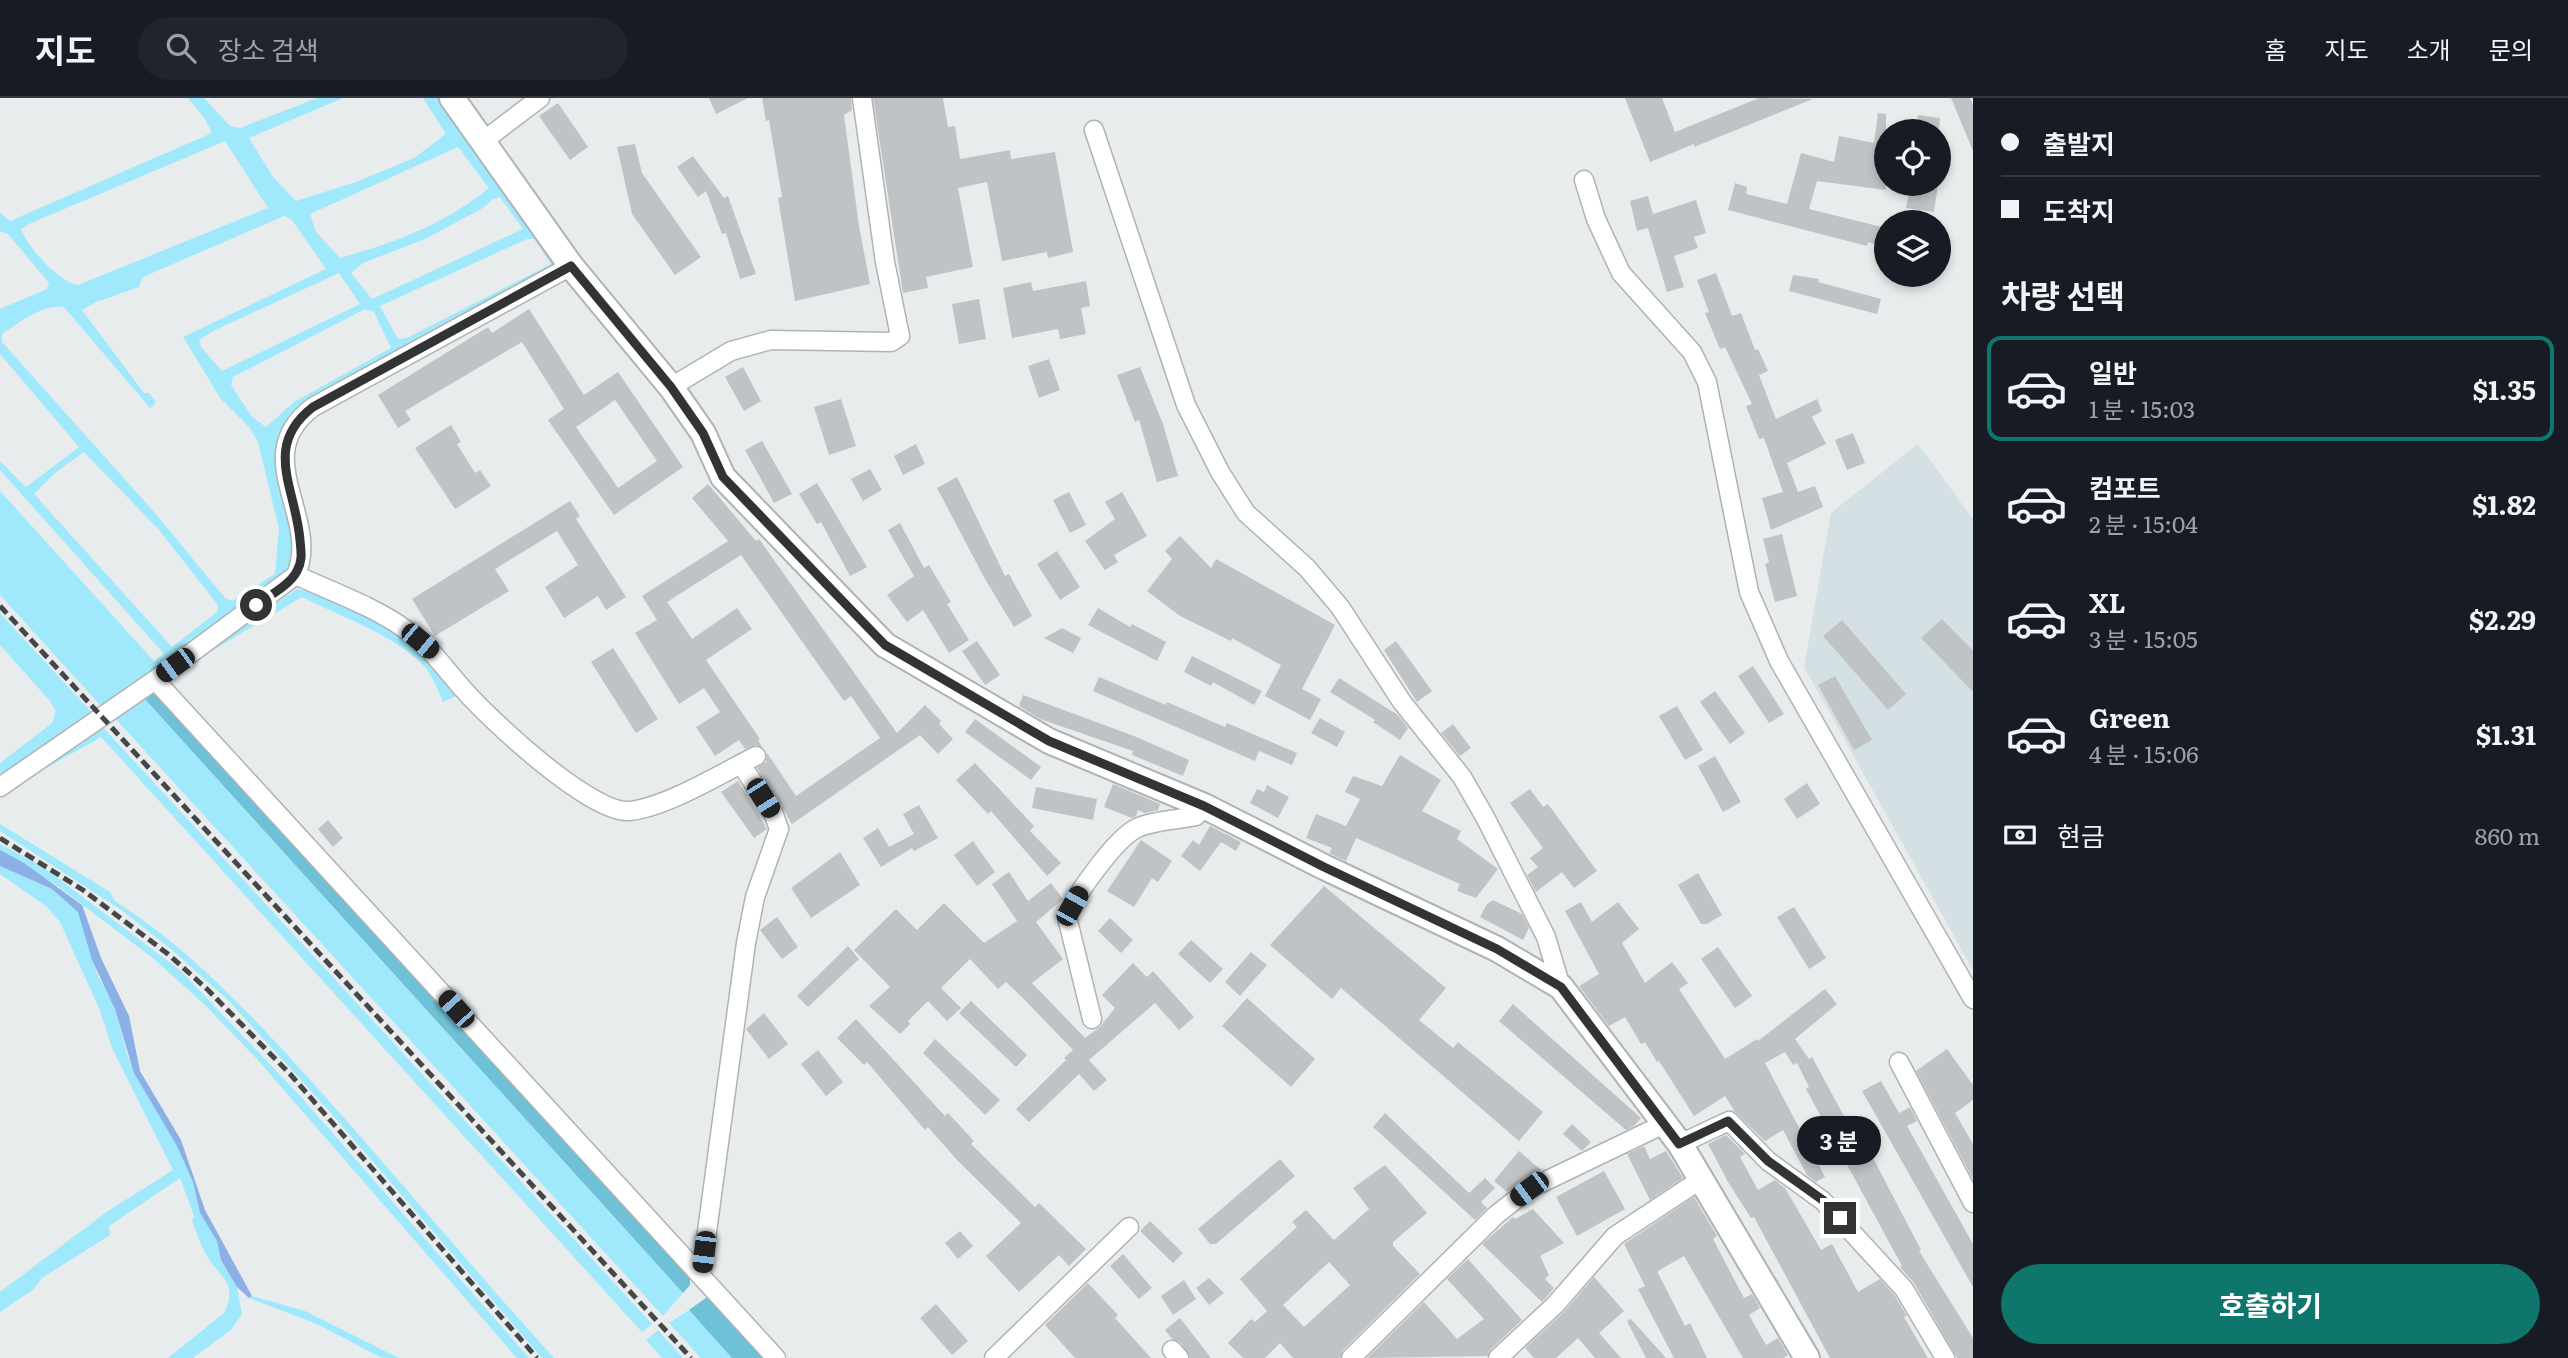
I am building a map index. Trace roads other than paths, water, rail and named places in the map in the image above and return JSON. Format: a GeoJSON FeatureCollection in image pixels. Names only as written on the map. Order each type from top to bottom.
{"type":"FeatureCollection","features":[{"type":"Feature","properties":{"kind":"street"},"geometry":{"type":"LineString","coordinates":[[452,98],[571,266],[671,387],[703,433],[723,477],[885,645],[1049,741],[1204,806],[1324,867],[1497,949],[1561,987]]}},
{"type":"Feature","properties":{"kind":"street"},"geometry":{"type":"LineString","coordinates":[[482,142],[540,98]]}},
{"type":"Feature","properties":{"kind":"street"},"geometry":{"type":"LineString","coordinates":[[671,387],[731,351],[771,340],[891,342],[900,336],[885,262],[862,98]]}},
{"type":"Feature","properties":{"kind":"street"},"geometry":{"type":"LineString","coordinates":[[1094,131],[1186,405],[1220,472],[1245,513],[1307,568],[1340,607],[1402,702],[1462,777],[1546,937],[1561,987],[1679,1144],[1807,1358]]}},
{"type":"Feature","properties":{"kind":"street"},"geometry":{"type":"LineString","coordinates":[[1584,180],[1595,219],[1621,273],[1692,352],[1707,382],[1749,592],[1779,661],[1973,999]]}},
{"type":"Feature","properties":{"kind":"street"},"geometry":{"type":"LineString","coordinates":[[0,787],[155,680],[296,575],[302,560],[299,526],[283,454],[289,432],[298,419],[313,407],[571,266]]}},
{"type":"Feature","properties":{"kind":"street"},"geometry":{"type":"LineString","coordinates":[[296,575],[388,618],[406,630],[434,653],[464,691],[508,732],[597,803],[627,811],[653,807],[748,760],[779,829],[755,897],[746,943],[701,1276]]}},
{"type":"Feature","properties":{"kind":"street"},"geometry":{"type":"LineString","coordinates":[[155,680],[776,1358]]}},
{"type":"Feature","properties":{"kind":"street"},"geometry":{"type":"LineString","coordinates":[[1092,1019],[1068,917],[1079,892],[1124,837],[1138,827],[1196,816],[1204,806]]}},
{"type":"Feature","properties":{"kind":"street"},"geometry":{"type":"LineString","coordinates":[[1899,1062],[1973,1203]]}},
{"type":"Feature","properties":{"kind":"street"},"geometry":{"type":"LineString","coordinates":[[1679,1144],[1728,1121],[1768,1161],[1824,1201],[1904,1289],[1945,1358]]}},
{"type":"Feature","properties":{"kind":"street"},"geometry":{"type":"LineString","coordinates":[[1351,1358],[1496,1215],[1529,1189],[1664,1124]]}},
{"type":"Feature","properties":{"kind":"street"},"geometry":{"type":"LineString","coordinates":[[1498,1358],[1555,1305],[1615,1236],[1700,1180]]}},
{"type":"Feature","properties":{"kind":"street"},"geometry":{"type":"LineString","coordinates":[[993,1358],[1129,1227]]}},
{"type":"Feature","properties":{"kind":"railway"},"geometry":{"type":"LineString","coordinates":[[0,606],[691,1358]]}},
{"type":"Feature","properties":{"kind":"railway"},"geometry":{"type":"LineString","coordinates":[[0,838],[83,890],[168,954],[208,990],[290,1074],[537,1358]]}}]}
